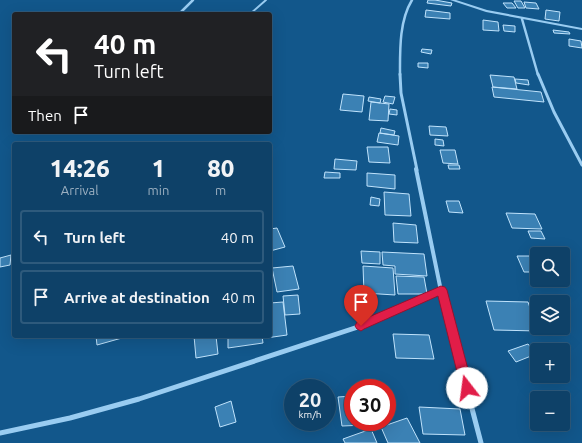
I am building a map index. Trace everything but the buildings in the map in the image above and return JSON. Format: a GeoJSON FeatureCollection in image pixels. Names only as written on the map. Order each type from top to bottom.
{"type":"FeatureCollection","features":[{"type":"Feature","properties":{"kind":"street"},"geometry":{"type":"LineString","coordinates":[[181,12],[193,0]]}},
{"type":"Feature","properties":{"kind":"street"},"geometry":{"type":"LineString","coordinates":[[412,0],[405,13],[400,64],[401,93],[441,290],[481,443]]}},
{"type":"Feature","properties":{"kind":"street"},"geometry":{"type":"LineString","coordinates":[[452,0],[470,7],[522,19],[582,29]]}},
{"type":"Feature","properties":{"kind":"street"},"geometry":{"type":"LineString","coordinates":[[522,19],[527,42],[544,89],[560,126],[582,164]]}},
{"type":"Feature","properties":{"kind":"street"},"geometry":{"type":"LineString","coordinates":[[0,433],[107,410],[361,326],[441,290]]}},
{"type":"Feature","properties":{"kind":"lane"},"geometry":{"type":"LineString","coordinates":[[252,12],[266,0]]}},
{"type":"Feature","properties":{"kind":"route"},"geometry":{"type":"LineString","coordinates":[[361,326],[441,290],[467,388]]}}]}
